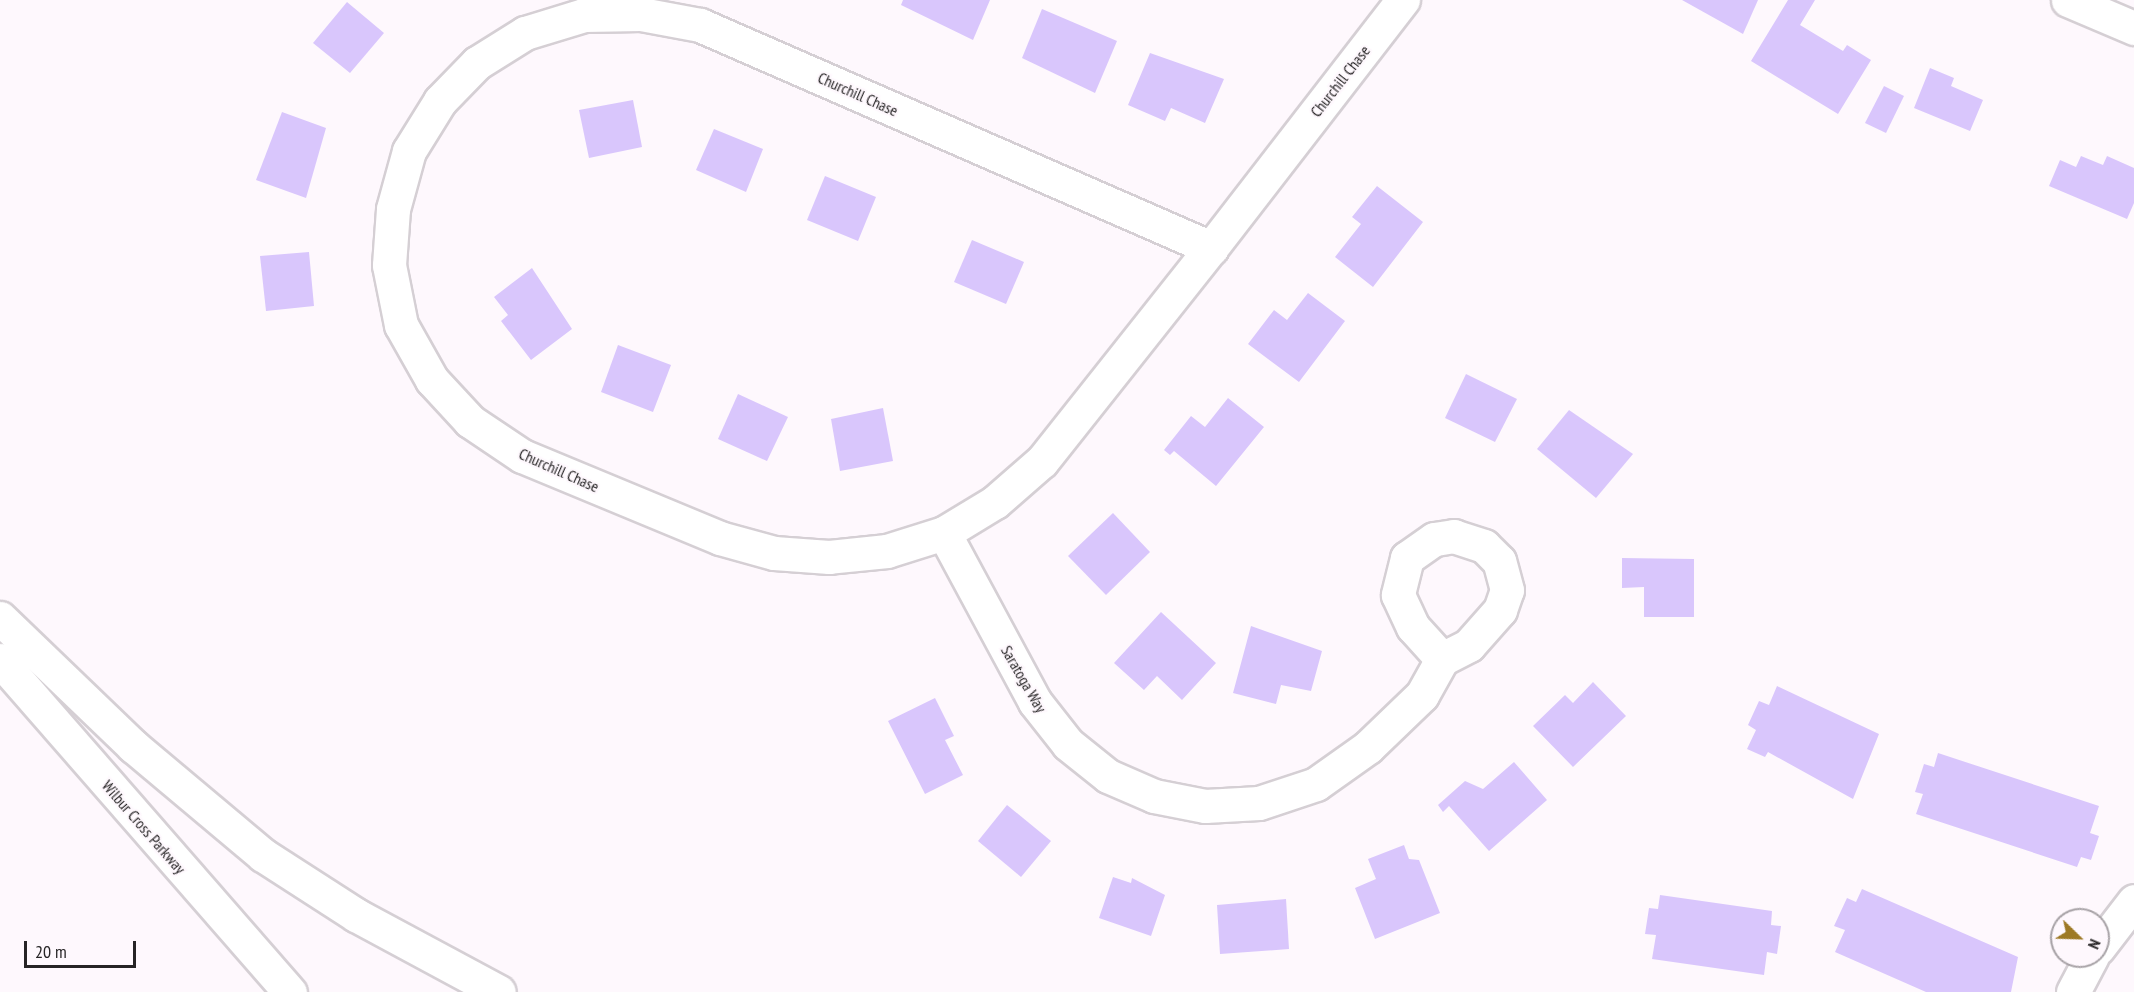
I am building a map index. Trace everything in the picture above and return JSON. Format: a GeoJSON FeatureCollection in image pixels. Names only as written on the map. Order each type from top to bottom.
{"type":"FeatureCollection","features":[{"type":"Feature","properties":{"kind":"main road","name":"Churchill Chase"},"geometry":{"type":"LineString","coordinates":[[1210,248],[700,25],[641,14],[584,15],[525,33],[477,63],[440,100],[409,151],[393,209],[389,265],[401,325],[432,380],[470,421],[522,456],[720,538],[774,553],[829,557],[887,551],[944,533],[995,502],[1042,461],[1210,248],[1403,0]]}},
{"type":"Feature","properties":{"kind":"main road"},"geometry":{"type":"LineString","coordinates":[[2068,0],[2134,28]]}},
{"type":"Feature","properties":{"kind":"main road","name":"Saratoga Way"},"geometry":{"type":"LineString","coordinates":[[944,533],[1035,702],[1068,744],[1108,776],[1154,796],[1205,806],[1259,803],[1316,784],[1368,747],[1422,695],[1442,659]]}},
{"type":"Feature","properties":{"kind":"main road"},"geometry":{"type":"LineString","coordinates":[[0,618],[133,746],[247,843],[356,915],[499,992]]}},
{"type":"Feature","properties":{"kind":"main road","name":"Wilbur Cross Parkway"},"geometry":{"type":"LineString","coordinates":[[0,660],[290,992]]}},
{"type":"Feature","properties":{"kind":"main road"},"geometry":{"type":"LineString","coordinates":[[2110,932],[2134,901]]}},
{"type":"Feature","properties":{"kind":"main road"},"geometry":{"type":"LineString","coordinates":[[2073,992],[2086,968]]}},
{"type":"Feature","properties":{"kind":"building"},"geometry":{"type":"Polygon","coordinates":[[[903,0],[990,0],[973,40],[901,5],[903,0]]]}},
{"type":"Feature","properties":{"kind":"building"},"geometry":{"type":"Polygon","coordinates":[[[1682,0],[1758,0],[1743,34],[1682,0]]]}},
{"type":"Feature","properties":{"kind":"building"},"geometry":{"type":"Polygon","coordinates":[[[1788,0],[1815,0],[1800,25],[1843,51],[1847,45],[1871,60],[1838,114],[1751,61],[1788,0]]]}},
{"type":"Feature","properties":{"kind":"building"},"geometry":{"type":"Polygon","coordinates":[[[347,2],[384,33],[350,73],[313,43],[347,2]]]}},
{"type":"Feature","properties":{"kind":"building"},"geometry":{"type":"Polygon","coordinates":[[[1042,9],[1117,41],[1095,93],[1022,58],[1042,9]]]}},
{"type":"Feature","properties":{"kind":"building"},"geometry":{"type":"Polygon","coordinates":[[[1150,53],[1224,79],[1205,123],[1171,108],[1165,121],[1128,105],[1150,53]]]}},
{"type":"Feature","properties":{"kind":"building"},"geometry":{"type":"Polygon","coordinates":[[[1930,68],[1954,78],[1951,86],[1983,100],[1970,131],[1914,108],[1930,68]]]}},
{"type":"Feature","properties":{"kind":"building"},"geometry":{"type":"Polygon","coordinates":[[[1884,86],[1904,96],[1886,133],[1865,123],[1884,86]]]}},
{"type":"Feature","properties":{"kind":"building"},"geometry":{"type":"Polygon","coordinates":[[[633,100],[642,147],[589,158],[579,110],[633,100]]]}},
{"type":"Feature","properties":{"kind":"building"},"geometry":{"type":"Polygon","coordinates":[[[282,112],[326,128],[306,198],[256,180],[282,112]]]}},
{"type":"Feature","properties":{"kind":"building"},"geometry":{"type":"Polygon","coordinates":[[[714,129],[763,149],[746,192],[696,170],[714,129]]]}},
{"type":"Feature","properties":{"kind":"building"},"geometry":{"type":"Polygon","coordinates":[[[2081,156],[2103,165],[2107,156],[2134,168],[2134,203],[2127,219],[2049,186],[2060,160],[2076,167],[2081,156]]]}},
{"type":"Feature","properties":{"kind":"building"},"geometry":{"type":"Polygon","coordinates":[[[825,176],[876,197],[858,241],[807,220],[825,176]]]}},
{"type":"Feature","properties":{"kind":"building"},"geometry":{"type":"Polygon","coordinates":[[[1377,186],[1423,222],[1373,287],[1335,257],[1361,224],[1352,217],[1377,186]]]}},
{"type":"Feature","properties":{"kind":"building"},"geometry":{"type":"Polygon","coordinates":[[[972,240],[1024,262],[1006,304],[954,282],[972,240]]]}},
{"type":"Feature","properties":{"kind":"building"},"geometry":{"type":"Polygon","coordinates":[[[309,252],[314,306],[266,311],[260,256],[309,252]]]}},
{"type":"Feature","properties":{"kind":"building"},"geometry":{"type":"Polygon","coordinates":[[[532,268],[572,329],[531,360],[501,321],[508,315],[494,297],[532,268]]]}},
{"type":"Feature","properties":{"kind":"building"},"geometry":{"type":"Polygon","coordinates":[[[1308,293],[1345,321],[1299,382],[1248,344],[1274,310],[1287,320],[1308,293]]]}},
{"type":"Feature","properties":{"kind":"building"},"geometry":{"type":"Polygon","coordinates":[[[618,345],[671,365],[653,412],[601,392],[618,345]]]}},
{"type":"Feature","properties":{"kind":"building"},"geometry":{"type":"Polygon","coordinates":[[[1466,374],[1517,399],[1495,442],[1445,418],[1466,374]]]}},
{"type":"Feature","properties":{"kind":"building"},"geometry":{"type":"Polygon","coordinates":[[[738,394],[788,417],[767,461],[718,439],[738,394]]]}},
{"type":"Feature","properties":{"kind":"building"},"geometry":{"type":"Polygon","coordinates":[[[1228,398],[1264,427],[1216,486],[1174,451],[1170,455],[1164,450],[1191,416],[1205,427],[1228,398]]]}},
{"type":"Feature","properties":{"kind":"building"},"geometry":{"type":"Polygon","coordinates":[[[883,408],[893,461],[840,471],[831,419],[883,408]]]}},
{"type":"Feature","properties":{"kind":"building"},"geometry":{"type":"Polygon","coordinates":[[[1569,410],[1633,454],[1596,498],[1537,449],[1569,410]]]}},
{"type":"Feature","properties":{"kind":"building"},"geometry":{"type":"Polygon","coordinates":[[[1113,513],[1150,552],[1106,595],[1068,556],[1113,513]]]}},
{"type":"Feature","properties":{"kind":"building"},"geometry":{"type":"Polygon","coordinates":[[[1622,558],[1694,559],[1694,617],[1644,617],[1644,587],[1622,588],[1622,558]]]}},
{"type":"Feature","properties":{"kind":"building"},"geometry":{"type":"Polygon","coordinates":[[[1161,612],[1216,663],[1182,700],[1157,676],[1144,690],[1114,663],[1161,612]]]}},
{"type":"Feature","properties":{"kind":"building"},"geometry":{"type":"Polygon","coordinates":[[[1251,626],[1322,651],[1311,691],[1281,685],[1276,704],[1233,693],[1251,626]]]}},
{"type":"Feature","properties":{"kind":"building"},"geometry":{"type":"Polygon","coordinates":[[[1593,682],[1626,716],[1573,767],[1533,726],[1565,695],[1573,703],[1593,682]]]}},
{"type":"Feature","properties":{"kind":"building"},"geometry":{"type":"Polygon","coordinates":[[[1777,686],[1879,734],[1853,799],[1768,752],[1765,757],[1747,749],[1756,730],[1748,725],[1759,701],[1769,705],[1777,686]]]}},
{"type":"Feature","properties":{"kind":"building"},"geometry":{"type":"Polygon","coordinates":[[[935,698],[954,736],[945,740],[963,775],[925,794],[888,721],[935,698]]]}},
{"type":"Feature","properties":{"kind":"building"},"geometry":{"type":"Polygon","coordinates":[[[1938,753],[2099,806],[2090,833],[2099,836],[2091,860],[2081,857],[2077,867],[1916,814],[1923,794],[1915,792],[1924,764],[1934,767],[1938,753]]]}},
{"type":"Feature","properties":{"kind":"building"},"geometry":{"type":"Polygon","coordinates":[[[1514,762],[1547,800],[1489,851],[1449,806],[1443,812],[1438,805],[1465,781],[1483,789],[1514,762]]]}},
{"type":"Feature","properties":{"kind":"building"},"geometry":{"type":"Polygon","coordinates":[[[1007,805],[1051,841],[1021,877],[978,841],[1007,805]]]}},
{"type":"Feature","properties":{"kind":"building"},"geometry":{"type":"Polygon","coordinates":[[[1404,845],[1409,859],[1419,860],[1440,913],[1375,939],[1355,888],[1376,879],[1368,859],[1404,845]]]}},
{"type":"Feature","properties":{"kind":"building"},"geometry":{"type":"Polygon","coordinates":[[[1113,877],[1131,883],[1132,878],[1165,895],[1151,936],[1099,918],[1113,877]]]}},
{"type":"Feature","properties":{"kind":"building"},"geometry":{"type":"Polygon","coordinates":[[[1862,889],[2018,957],[2011,992],[1926,992],[1835,952],[1845,930],[1834,926],[1847,898],[1856,902],[1862,889]]]}},
{"type":"Feature","properties":{"kind":"building"},"geometry":{"type":"Polygon","coordinates":[[[1660,895],[1772,911],[1771,925],[1781,926],[1777,954],[1767,952],[1764,975],[1652,959],[1656,935],[1645,934],[1649,908],[1658,909],[1660,895]]]}},
{"type":"Feature","properties":{"kind":"building"},"geometry":{"type":"Polygon","coordinates":[[[1286,899],[1289,949],[1220,954],[1217,905],[1286,899]]]}}]}
